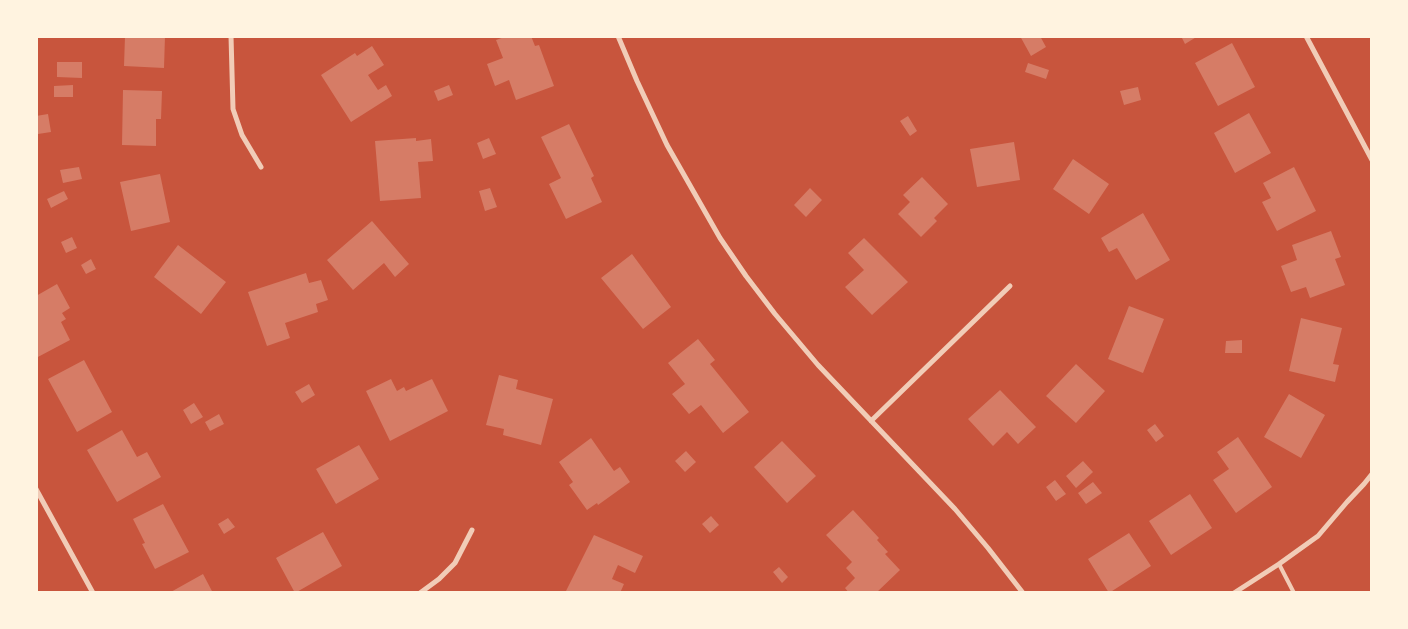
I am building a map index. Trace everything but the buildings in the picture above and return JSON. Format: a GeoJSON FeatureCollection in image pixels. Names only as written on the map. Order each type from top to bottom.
{"type":"FeatureCollection","features":[{"type":"Feature","properties":{"kind":"street"},"geometry":{"type":"LineString","coordinates":[[231,36],[233,109],[242,135],[261,167]]}},
{"type":"Feature","properties":{"kind":"street"},"geometry":{"type":"LineString","coordinates":[[618,36],[667,145],[725,245],[746,276],[818,365],[954,509],[988,548],[1022,593]]}},
{"type":"Feature","properties":{"kind":"street"},"geometry":{"type":"LineString","coordinates":[[1306,36],[1372,160]]}},
{"type":"Feature","properties":{"kind":"street"},"geometry":{"type":"LineString","coordinates":[[871,421],[1010,286]]}},
{"type":"Feature","properties":{"kind":"street"},"geometry":{"type":"LineString","coordinates":[[1234,593],[1318,536],[1372,474]]}},
{"type":"Feature","properties":{"kind":"street"},"geometry":{"type":"LineString","coordinates":[[36,489],[93,593]]}},
{"type":"Feature","properties":{"kind":"street"},"geometry":{"type":"LineString","coordinates":[[420,593],[439,579],[455,563],[472,530]]}},
{"type":"Feature","properties":{"kind":"lane"},"geometry":{"type":"LineString","coordinates":[[1279,564],[1294,593]]}}]}
